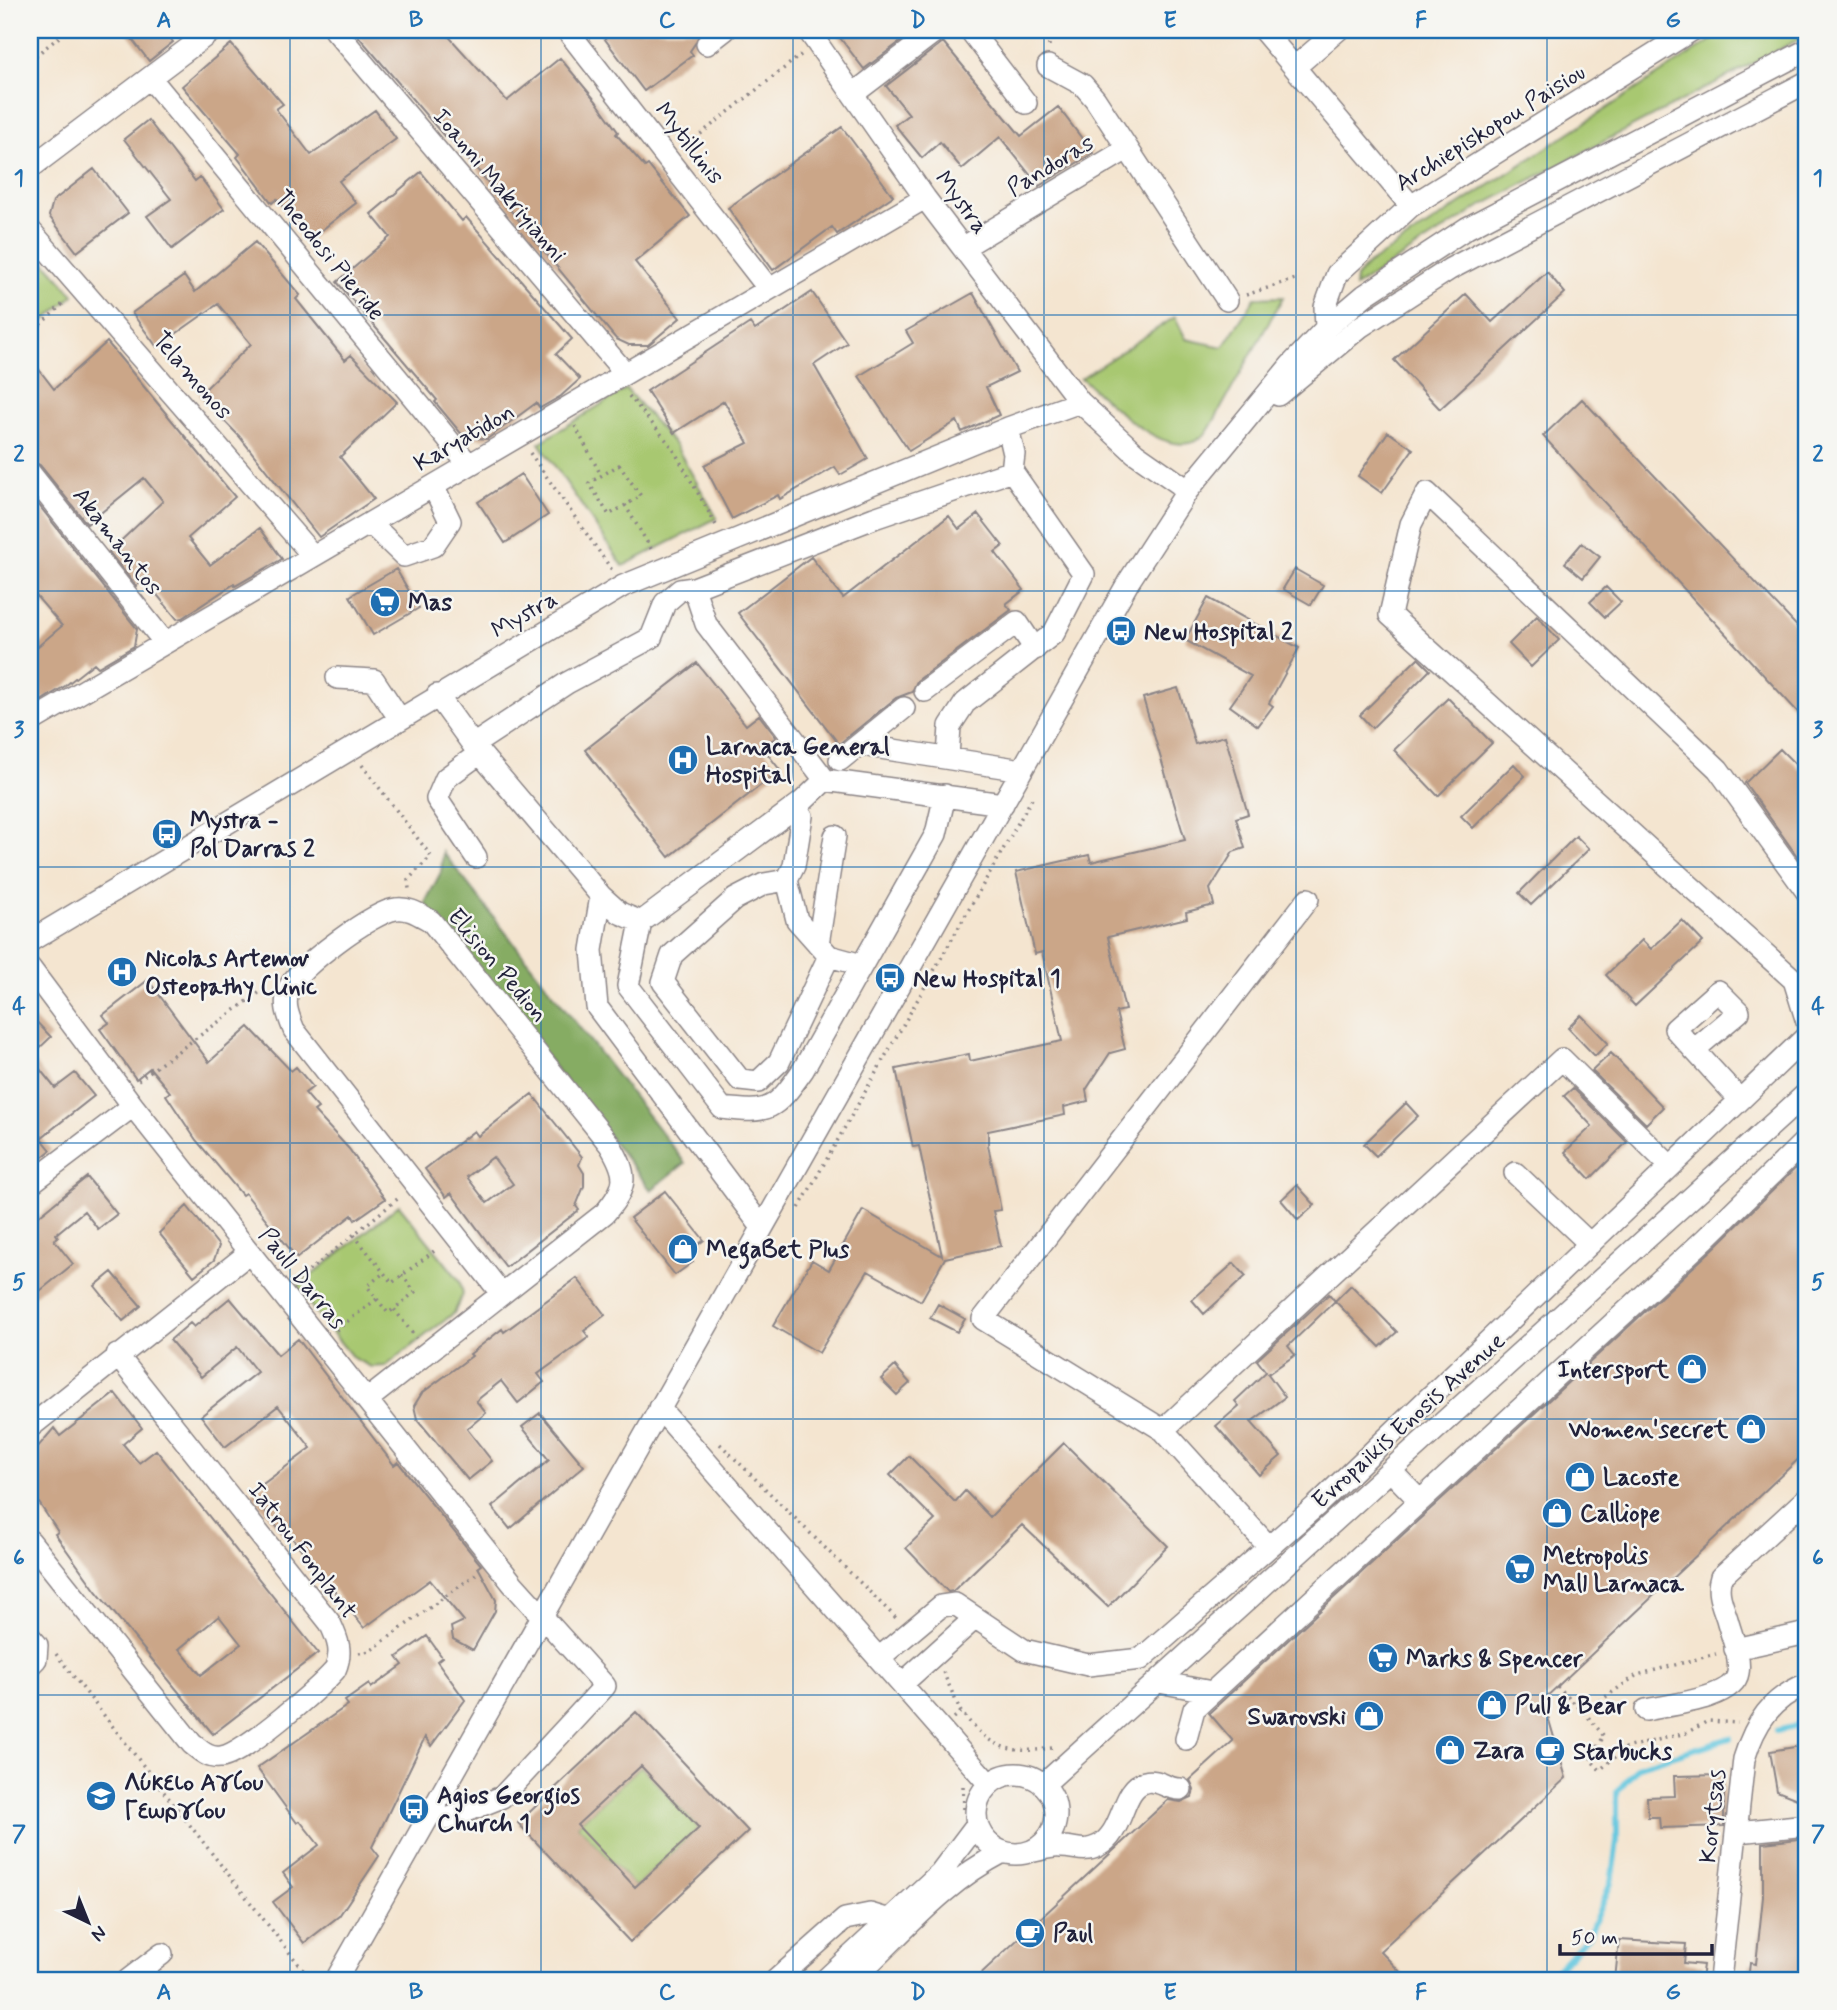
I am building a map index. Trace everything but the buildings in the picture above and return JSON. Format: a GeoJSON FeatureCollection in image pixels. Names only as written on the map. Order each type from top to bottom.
{"type":"FeatureCollection","features":[{"type":"Feature","properties":{"kind":"street"},"geometry":{"type":"LineString","coordinates":[[30,168],[213,30]]}},
{"type":"Feature","properties":{"kind":"street","name":"Ioanni Makriyianni"},"geometry":{"type":"LineString","coordinates":[[335,30],[623,380]]}},
{"type":"Feature","properties":{"kind":"street","name":"Mytillinis"},"geometry":{"type":"LineString","coordinates":[[567,30],[769,289]]}},
{"type":"Feature","properties":{"kind":"street"},"geometry":{"type":"LineString","coordinates":[[707,44],[725,30]]}},
{"type":"Feature","properties":{"kind":"street"},"geometry":{"type":"LineString","coordinates":[[853,94],[937,30]]}},
{"type":"Feature","properties":{"kind":"street"},"geometry":{"type":"LineString","coordinates":[[970,30],[1026,103]]}},
{"type":"Feature","properties":{"kind":"street"},"geometry":{"type":"LineString","coordinates":[[1263,30],[1411,206]]}},
{"type":"Feature","properties":{"kind":"street"},"geometry":{"type":"LineString","coordinates":[[1295,67],[1338,30]]}},
{"type":"Feature","properties":{"kind":"street","name":"Archiepiskopou Paisiou"},"geometry":{"type":"LineString","coordinates":[[1326,328],[1325,307],[1331,283],[1337,274],[1411,206],[1669,36],[1692,30]]}},
{"type":"Feature","properties":{"kind":"street","name":"Mystra"},"geometry":{"type":"LineString","coordinates":[[813,36],[925,198],[1080,402],[1135,453],[1188,490]]}},
{"type":"Feature","properties":{"kind":"street"},"geometry":{"type":"LineString","coordinates":[[336,1980],[1129,581],[1188,490],[1326,328],[1385,280],[1467,228],[1807,50]]}},
{"type":"Feature","properties":{"kind":"street","name":"Pandoras"},"geometry":{"type":"LineString","coordinates":[[1048,66],[1083,85],[1095,99],[1227,300]]}},
{"type":"Feature","properties":{"kind":"street","name":"Theodosi Pieride"},"geometry":{"type":"LineString","coordinates":[[151,79],[469,465]]}},
{"type":"Feature","properties":{"kind":"street"},"geometry":{"type":"LineString","coordinates":[[1249,418],[1360,327],[1450,269],[1807,82]]}},
{"type":"Feature","properties":{"kind":"street","name":"Pandoras"},"geometry":{"type":"LineString","coordinates":[[964,247],[1127,149]]}},
{"type":"Feature","properties":{"kind":"street","name":"Karyatidon"},"geometry":{"type":"LineString","coordinates":[[30,722],[518,436],[623,380],[769,289],[925,198]]}},
{"type":"Feature","properties":{"kind":"street","name":"Telamonos"},"geometry":{"type":"LineString","coordinates":[[30,230],[313,556]]}},
{"type":"Feature","properties":{"kind":"street"},"geometry":{"type":"LineString","coordinates":[[1337,274],[1340,290],[1354,305]]}},
{"type":"Feature","properties":{"kind":"street","name":"Mystra"},"geometry":{"type":"LineString","coordinates":[[30,941],[437,695],[624,586],[1008,428],[1080,402]]}},
{"type":"Feature","properties":{"kind":"street"},"geometry":{"type":"LineString","coordinates":[[948,757],[950,726],[965,703],[1054,634],[1084,574],[1012,471],[1014,454],[1008,428]]}},
{"type":"Feature","properties":{"kind":"street"},"geometry":{"type":"LineString","coordinates":[[476,857],[437,799],[446,778],[477,749],[567,683],[650,638],[665,604],[680,590],[694,588],[874,518],[1012,471]]}},
{"type":"Feature","properties":{"kind":"street","name":"Akamantos"},"geometry":{"type":"LineString","coordinates":[[30,472],[165,643]]}},
{"type":"Feature","properties":{"kind":"street"},"geometry":{"type":"LineString","coordinates":[[370,523],[404,556],[433,546],[450,521],[433,486]]}},
{"type":"Feature","properties":{"kind":"street"},"geometry":{"type":"LineString","coordinates":[[1807,892],[1718,769],[1427,493],[1410,524],[1390,615],[1801,973],[1807,1022]]}},
{"type":"Feature","properties":{"kind":"street"},"geometry":{"type":"LineString","coordinates":[[694,588],[706,624],[825,780],[1003,804]]}},
{"type":"Feature","properties":{"kind":"street"},"geometry":{"type":"LineString","coordinates":[[925,691],[1017,622],[1035,649]]}},
{"type":"Feature","properties":{"kind":"street"},"geometry":{"type":"LineString","coordinates":[[337,678],[374,680],[399,718]]}},
{"type":"Feature","properties":{"kind":"street"},"geometry":{"type":"LineString","coordinates":[[437,695],[477,749],[600,897],[620,913],[641,922]]}},
{"type":"Feature","properties":{"kind":"street"},"geometry":{"type":"LineString","coordinates":[[840,760],[904,708]]}},
{"type":"Feature","properties":{"kind":"street"},"geometry":{"type":"LineString","coordinates":[[861,745],[1022,770]]}},
{"type":"Feature","properties":{"kind":"street"},"geometry":{"type":"LineString","coordinates":[[825,780],[803,802],[641,922],[628,986],[722,1108],[759,1112],[786,1095],[803,1070],[936,834],[945,795]]}},
{"type":"Feature","properties":{"kind":"street"},"geometry":{"type":"LineString","coordinates":[[802,816],[793,866],[787,880],[797,920],[823,950],[862,965]]}},
{"type":"Feature","properties":{"kind":"street"},"geometry":{"type":"LineString","coordinates":[[787,880],[764,884],[735,899],[672,955],[663,982],[740,1080],[758,1082],[779,1062],[823,950],[835,836]]}},
{"type":"Feature","properties":{"kind":"street"},"geometry":{"type":"LineString","coordinates":[[600,897],[592,950],[597,1007],[761,1226]]}},
{"type":"Feature","properties":{"kind":"street"},"geometry":{"type":"LineString","coordinates":[[1269,1548],[1163,1430],[983,1320],[1308,899]]}},
{"type":"Feature","properties":{"kind":"street","name":"Elision Pedion"},"geometry":{"type":"LineString","coordinates":[[288,989],[297,974],[377,915],[396,909],[411,910],[431,921],[610,1145],[621,1164],[624,1179],[620,1195],[605,1213],[367,1400]]}},
{"type":"Feature","properties":{"kind":"street","name":"Paull Darras"},"geometry":{"type":"LineString","coordinates":[[30,968],[128,1099],[495,1561],[540,1617],[605,1686],[502,1797],[447,1819]]}},
{"type":"Feature","properties":{"kind":"street"},"geometry":{"type":"LineString","coordinates":[[288,989],[285,1007],[294,1030],[501,1293]]}},
{"type":"Feature","properties":{"kind":"street"},"geometry":{"type":"LineString","coordinates":[[879,1658],[906,1631],[942,1606],[955,1604],[1024,1650],[1088,1665],[1141,1659],[1269,1548],[1807,1035]]}},
{"type":"Feature","properties":{"kind":"street"},"geometry":{"type":"LineString","coordinates":[[1694,1050],[1740,1100]]}},
{"type":"Feature","properties":{"kind":"street"},"geometry":{"type":"LineString","coordinates":[[1163,1430],[1562,1059],[1670,1166]]}},
{"type":"Feature","properties":{"kind":"street","name":"Evropaikis Enosis Avenue"},"geometry":{"type":"LineString","coordinates":[[1043,1785],[1807,1093]]}},
{"type":"Feature","properties":{"kind":"street"},"geometry":{"type":"LineString","coordinates":[[30,1184],[128,1099]]}},
{"type":"Feature","properties":{"kind":"street"},"geometry":{"type":"LineString","coordinates":[[1185,1739],[1194,1709],[1705,1239],[1807,1139]]}},
{"type":"Feature","properties":{"kind":"street"},"geometry":{"type":"LineString","coordinates":[[1515,1173],[1590,1244]]}},
{"type":"Feature","properties":{"kind":"street"},"geometry":{"type":"LineString","coordinates":[[30,1427],[249,1253]]}},
{"type":"Feature","properties":{"kind":"street","name":"Iatrou Fonplant"},"geometry":{"type":"LineString","coordinates":[[30,1541],[192,1744],[206,1755],[221,1758],[246,1745],[322,1684],[335,1670],[340,1655],[338,1639],[330,1623],[117,1356]]}},
{"type":"Feature","properties":{"kind":"street"},"geometry":{"type":"LineString","coordinates":[[659,1408],[989,1784]]}},
{"type":"Feature","properties":{"kind":"street"},"geometry":{"type":"LineString","coordinates":[[1391,1471],[1420,1501]]}},
{"type":"Feature","properties":{"kind":"street"},"geometry":{"type":"LineString","coordinates":[[1646,1710],[1722,1692],[1733,1684],[1738,1672],[1735,1649],[1718,1588],[1721,1577],[1807,1498]]}},
{"type":"Feature","properties":{"kind":"street"},"geometry":{"type":"LineString","coordinates":[[902,1684],[936,1665],[974,1619]]}},
{"type":"Feature","properties":{"kind":"street"},"geometry":{"type":"LineString","coordinates":[[906,1631],[936,1665]]}},
{"type":"Feature","properties":{"kind":"street"},"geometry":{"type":"LineString","coordinates":[[1735,1649],[1807,1633]]}},
{"type":"Feature","properties":{"kind":"street"},"geometry":{"type":"LineString","coordinates":[[30,1637],[37,1645],[36,1659],[30,1665]]}},
{"type":"Feature","properties":{"kind":"street"},"geometry":{"type":"LineString","coordinates":[[1159,1682],[1212,1692]]}},
{"type":"Feature","properties":{"kind":"street","name":"Korytsas"},"geometry":{"type":"LineString","coordinates":[[1720,1980],[1744,1759],[1754,1728],[1770,1706],[1793,1689],[1807,1684]]}},
{"type":"Feature","properties":{"kind":"street"},"geometry":{"type":"LineString","coordinates":[[1030,1852],[1042,1844],[1055,1823],[1053,1798],[1043,1785],[1025,1775],[1012,1774],[989,1784],[976,1808],[977,1824],[990,1846],[1017,1854],[1030,1852],[1060,1846],[1087,1850],[1110,1836],[1119,1825],[1129,1794],[1141,1783],[1149,1781],[1172,1789],[1181,1788]]}},
{"type":"Feature","properties":{"kind":"street"},"geometry":{"type":"LineString","coordinates":[[1055,1823],[1084,1838],[1110,1836]]}},
{"type":"Feature","properties":{"kind":"street"},"geometry":{"type":"LineString","coordinates":[[825,1980],[940,1873],[977,1824]]}},
{"type":"Feature","properties":{"kind":"street"},"geometry":{"type":"LineString","coordinates":[[1738,1832],[1807,1825]]}},
{"type":"Feature","properties":{"kind":"street"},"geometry":{"type":"LineString","coordinates":[[852,1980],[961,1875],[1003,1852]]}},
{"type":"Feature","properties":{"kind":"street"},"geometry":{"type":"LineString","coordinates":[[775,1980],[845,1919],[870,1914],[890,1920]]}},
{"type":"Feature","properties":{"kind":"street"},"geometry":{"type":"LineString","coordinates":[[128,1980],[162,1954]]}},
{"type":"Feature","properties":{"kind":"path"},"geometry":{"type":"LineString","coordinates":[[30,60],[68,30]]}},
{"type":"Feature","properties":{"kind":"path"},"geometry":{"type":"LineString","coordinates":[[669,159],[813,36]]}},
{"type":"Feature","properties":{"kind":"path"},"geometry":{"type":"LineString","coordinates":[[1227,300],[1272,289],[1295,279]]}},
{"type":"Feature","properties":{"kind":"path"},"geometry":{"type":"LineString","coordinates":[[30,334],[82,287]]}},
{"type":"Feature","properties":{"kind":"path"},"geometry":{"type":"LineString","coordinates":[[623,380],[672,447],[717,527]]}},
{"type":"Feature","properties":{"kind":"path"},"geometry":{"type":"LineString","coordinates":[[571,418],[601,475]]}},
{"type":"Feature","properties":{"kind":"path"},"geometry":{"type":"LineString","coordinates":[[518,436],[624,586]]}},
{"type":"Feature","properties":{"kind":"path"},"geometry":{"type":"LineString","coordinates":[[619,465],[640,496],[609,515],[589,483],[601,475],[619,465]]}},
{"type":"Feature","properties":{"kind":"path"},"geometry":{"type":"LineString","coordinates":[[625,505],[656,557]]}},
{"type":"Feature","properties":{"kind":"path"},"geometry":{"type":"LineString","coordinates":[[350,750],[431,856],[408,880],[411,910]]}},
{"type":"Feature","properties":{"kind":"path"},"geometry":{"type":"LineString","coordinates":[[128,1099],[265,986],[288,989]]}},
{"type":"Feature","properties":{"kind":"path"},"geometry":{"type":"LineString","coordinates":[[282,1294],[415,1184]]}},
{"type":"Feature","properties":{"kind":"path"},"geometry":{"type":"LineString","coordinates":[[354,1235],[392,1283],[438,1248]]}},
{"type":"Feature","properties":{"kind":"path"},"geometry":{"type":"LineString","coordinates":[[384,1273],[367,1286],[388,1313],[415,1292],[402,1275]]}},
{"type":"Feature","properties":{"kind":"path"},"geometry":{"type":"LineString","coordinates":[[330,1335],[377,1299]]}},
{"type":"Feature","properties":{"kind":"path"},"geometry":{"type":"LineString","coordinates":[[394,1309],[421,1344]]}},
{"type":"Feature","properties":{"kind":"path"},"geometry":{"type":"LineString","coordinates":[[716,1440],[906,1631]]}},
{"type":"Feature","properties":{"kind":"path"},"geometry":{"type":"LineString","coordinates":[[340,1655],[370,1651],[495,1561]]}},
{"type":"Feature","properties":{"kind":"path"},"geometry":{"type":"LineString","coordinates":[[1584,1713],[1637,1675],[1735,1649]]}},
{"type":"Feature","properties":{"kind":"path"},"geometry":{"type":"LineString","coordinates":[[54,1652],[312,1980]]}},
{"type":"Feature","properties":{"kind":"path"},"geometry":{"type":"LineString","coordinates":[[936,1665],[961,1712]]}},
{"type":"Feature","properties":{"kind":"path"},"geometry":{"type":"LineString","coordinates":[[1557,1687],[1604,1736],[1590,1759],[1600,1770],[1625,1748],[1686,1733],[1708,1721],[1727,1721],[1754,1728]]}},
{"type":"Feature","properties":{"kind":"green space"},"geometry":{"type":"Polygon","coordinates":[[[1727,30],[1807,30],[1807,35],[1481,206],[1355,287],[1356,278],[1367,265],[1727,30]]]}},
{"type":"Feature","properties":{"kind":"green space"},"geometry":{"type":"Polygon","coordinates":[[[30,245],[74,295],[30,333],[30,245]]]}},
{"type":"Feature","properties":{"kind":"green space"},"geometry":{"type":"Polygon","coordinates":[[[1283,297],[1210,428],[1196,441],[1180,444],[1162,440],[1126,417],[1081,378],[1175,317],[1186,339],[1223,347],[1255,298],[1283,297]]]}},
{"type":"Feature","properties":{"kind":"green space"},"geometry":{"type":"Polygon","coordinates":[[[626,389],[676,446],[717,518],[623,566],[539,443],[626,389]]]}},
{"type":"Feature","properties":{"kind":"green space"},"geometry":{"type":"Polygon","coordinates":[[[443,852],[685,1163],[651,1190],[425,903],[441,872],[443,852]]]}},
{"type":"Feature","properties":{"kind":"green space"},"geometry":{"type":"Polygon","coordinates":[[[399,1205],[460,1281],[463,1294],[454,1313],[386,1366],[371,1367],[353,1358],[296,1288],[399,1205]]]}},
{"type":"Feature","properties":{"kind":"green space"},"geometry":{"type":"Polygon","coordinates":[[[641,1766],[699,1828],[635,1887],[577,1825],[641,1766]]]}},
{"type":"Feature","properties":{"kind":"waterway"},"geometry":{"type":"LineString","coordinates":[[1776,1731],[1807,1724]]}},
{"type":"Feature","properties":{"kind":"waterway"},"geometry":{"type":"LineString","coordinates":[[1547,1980],[1588,1937],[1611,1883],[1617,1842],[1617,1792],[1639,1766],[1730,1738]]}},
{"type":"Feature","properties":{"kind":"place","name":"Mas"},"geometry":{"type":"Point","coordinates":[385,602]}},
{"type":"Feature","properties":{"kind":"place","name":"New Hospital 2"},"geometry":{"type":"Point","coordinates":[1121,631]}},
{"type":"Feature","properties":{"kind":"place","name":"Larnaca General Hospital"},"geometry":{"type":"Point","coordinates":[683,760]}},
{"type":"Feature","properties":{"kind":"place","name":"Mystra - Pol Darras 2"},"geometry":{"type":"Point","coordinates":[167,834]}},
{"type":"Feature","properties":{"kind":"place","name":"Nicolas Artemov Osteopathy Clinic"},"geometry":{"type":"Point","coordinates":[122,972]}},
{"type":"Feature","properties":{"kind":"place","name":"New Hospital 1"},"geometry":{"type":"Point","coordinates":[890,978]}},
{"type":"Feature","properties":{"kind":"place","name":"MegaBet Plus"},"geometry":{"type":"Point","coordinates":[683,1249]}},
{"type":"Feature","properties":{"kind":"place","name":"Intersport"},"geometry":{"type":"Point","coordinates":[1692,1369]}},
{"type":"Feature","properties":{"kind":"place","name":"Women'secret"},"geometry":{"type":"Point","coordinates":[1751,1429]}},
{"type":"Feature","properties":{"kind":"place","name":"Lacoste"},"geometry":{"type":"Point","coordinates":[1580,1477]}},
{"type":"Feature","properties":{"kind":"place","name":"Calliope"},"geometry":{"type":"Point","coordinates":[1557,1513]}},
{"type":"Feature","properties":{"kind":"place","name":"Metropolis Mall Larnaca"},"geometry":{"type":"Point","coordinates":[1520,1569]}},
{"type":"Feature","properties":{"kind":"place","name":"Marks & Spencer"},"geometry":{"type":"Point","coordinates":[1383,1658]}},
{"type":"Feature","properties":{"kind":"place","name":"Pull & Bear"},"geometry":{"type":"Point","coordinates":[1492,1705]}},
{"type":"Feature","properties":{"kind":"place","name":"Swarovski"},"geometry":{"type":"Point","coordinates":[1369,1716]}},
{"type":"Feature","properties":{"kind":"place","name":"Zara"},"geometry":{"type":"Point","coordinates":[1450,1750]}},
{"type":"Feature","properties":{"kind":"place","name":"Starbucks"},"geometry":{"type":"Point","coordinates":[1550,1751]}},
{"type":"Feature","properties":{"kind":"place","name":"Λύκειο Αγίου Γεωργίου"},"geometry":{"type":"Point","coordinates":[101,1796]}},
{"type":"Feature","properties":{"kind":"place","name":"Agios Georgios Church 1"},"geometry":{"type":"Point","coordinates":[414,1809]}},
{"type":"Feature","properties":{"kind":"place","name":"Paul"},"geometry":{"type":"Point","coordinates":[1030,1933]}}]}
